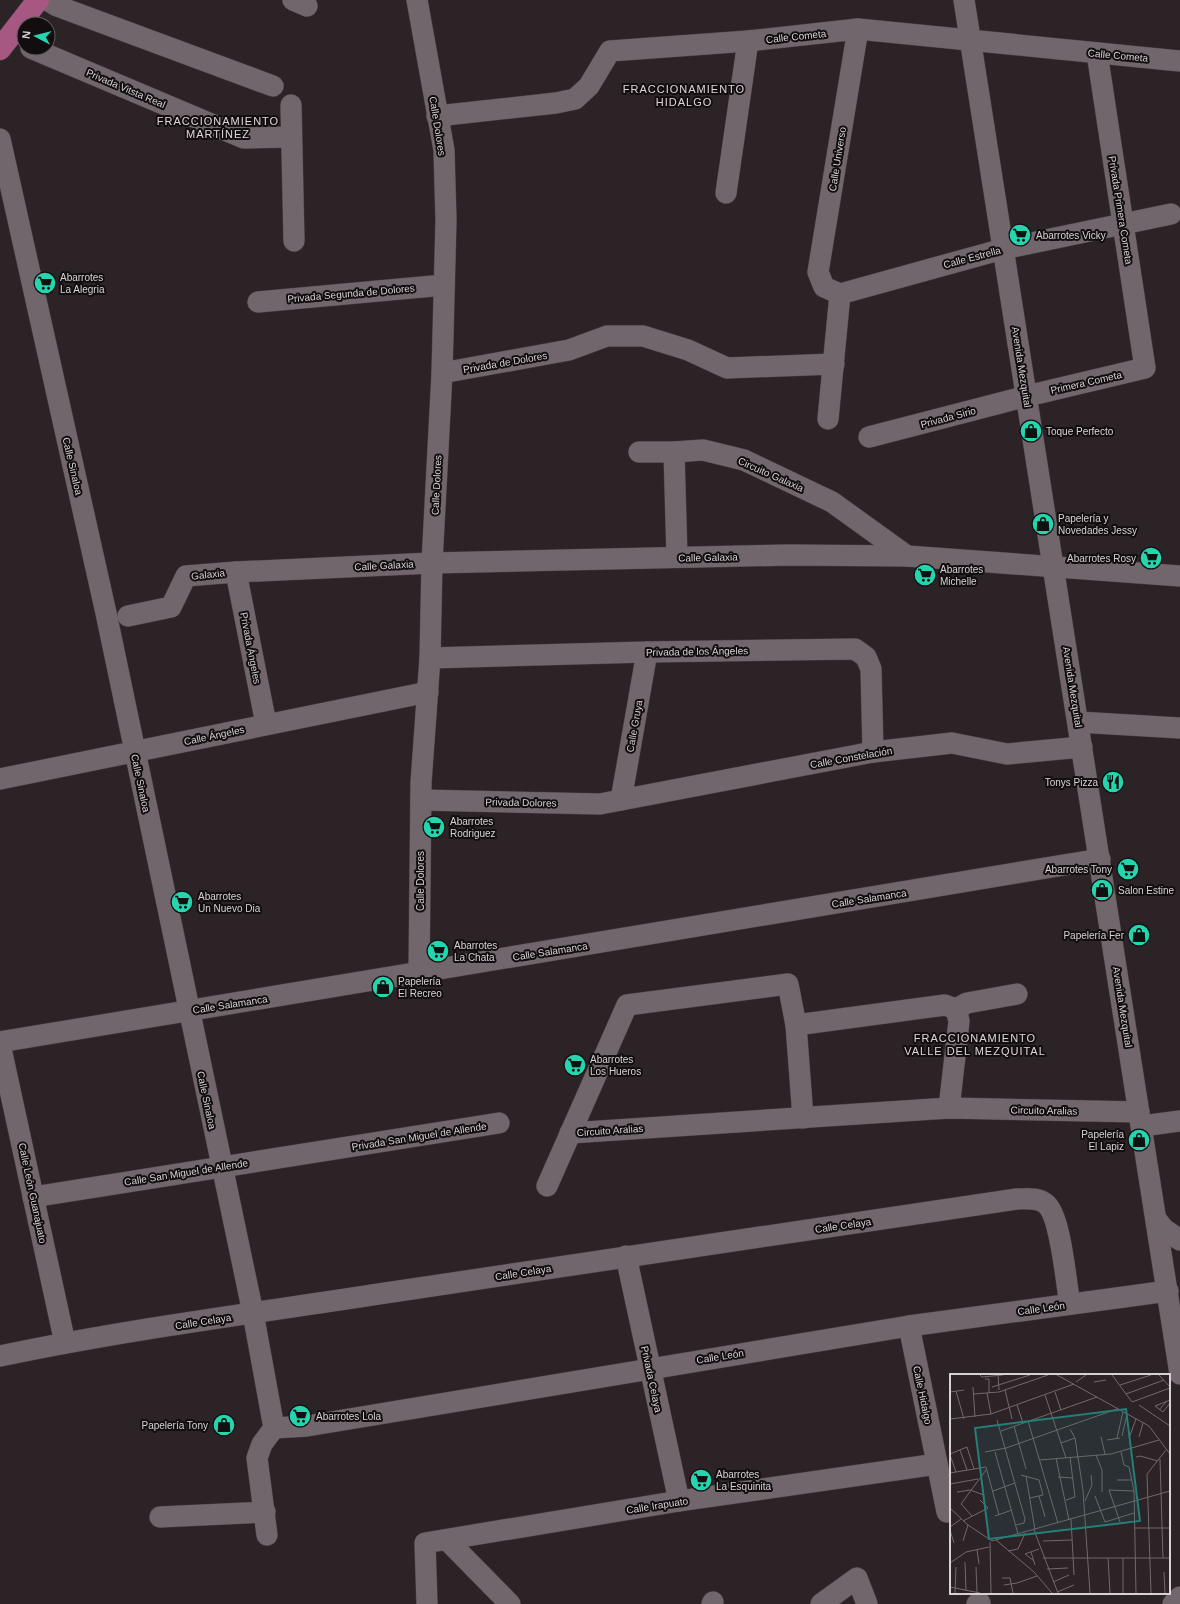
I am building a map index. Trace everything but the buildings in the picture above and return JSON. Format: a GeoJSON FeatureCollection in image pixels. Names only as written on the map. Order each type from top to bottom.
{"type":"FeatureCollection","features":[{"type":"Feature","properties":{"kind":"main road"},"geometry":{"type":"LineString","coordinates":[[11,44],[38,0]]}},
{"type":"Feature","properties":{"kind":"street"},"geometry":{"type":"LineString","coordinates":[[47,0],[57,6],[273,86]]}},
{"type":"Feature","properties":{"kind":"street","name":"Calle Dolores"},"geometry":{"type":"LineString","coordinates":[[417,0],[436,116],[444,150],[446,220],[442,373],[432,563],[430,658],[420,800],[420,973]]}},
{"type":"Feature","properties":{"kind":"street","name":"Avenida Mezquital"},"geometry":{"type":"LineString","coordinates":[[964,0],[1180,1374]]}},
{"type":"Feature","properties":{"kind":"street","name":"Calle Cometa"},"geometry":{"type":"LineString","coordinates":[[436,116],[556,104],[575,99],[589,86],[610,51],[748,41],[858,29],[1180,61]]}},
{"type":"Feature","properties":{"kind":"street","name":"Calle Universo"},"geometry":{"type":"LineString","coordinates":[[832,290],[818,272],[858,29]]}},
{"type":"Feature","properties":{"kind":"street"},"geometry":{"type":"LineString","coordinates":[[726,193],[748,41]]}},
{"type":"Feature","properties":{"kind":"street","name":"Privada Primera Cometa"},"geometry":{"type":"LineString","coordinates":[[1097,53],[1145,368]]}},
{"type":"Feature","properties":{"kind":"street","name":"Privada Vitsta Real"},"geometry":{"type":"LineString","coordinates":[[51,56],[244,138],[290,137]]}},
{"type":"Feature","properties":{"kind":"street"},"geometry":{"type":"LineString","coordinates":[[291,105],[290,137],[294,242]]}},
{"type":"Feature","properties":{"kind":"street","name":"Calle Sinaloa"},"geometry":{"type":"LineString","coordinates":[[0,139],[106,613],[188,1011],[253,1313],[274,1428]]}},
{"type":"Feature","properties":{"kind":"street","name":"Calle Estrella"},"geometry":{"type":"LineString","coordinates":[[832,290],[1003,249],[1171,214]]}},
{"type":"Feature","properties":{"kind":"street","name":"Privada Segunda de Dolores"},"geometry":{"type":"LineString","coordinates":[[258,302],[444,285]]}},
{"type":"Feature","properties":{"kind":"street"},"geometry":{"type":"LineString","coordinates":[[828,420],[834,364],[832,290]]}},
{"type":"Feature","properties":{"kind":"street","name":"Privada de Dolores"},"geometry":{"type":"LineString","coordinates":[[442,373],[569,350],[607,336],[643,336],[688,350],[727,368],[834,364]]}},
{"type":"Feature","properties":{"kind":"street","name":"Primera Cometa"},"geometry":{"type":"LineString","coordinates":[[1027,396],[1145,368]]}},
{"type":"Feature","properties":{"kind":"street","name":"Privada Sirio"},"geometry":{"type":"LineString","coordinates":[[868,437],[1027,396]]}},
{"type":"Feature","properties":{"kind":"street","name":"Circuito Galaxia"},"geometry":{"type":"LineString","coordinates":[[639,452],[703,450],[744,460],[832,502],[907,556]]}},
{"type":"Feature","properties":{"kind":"street"},"geometry":{"type":"LineString","coordinates":[[674,452],[677,557]]}},
{"type":"Feature","properties":{"kind":"street","name":"Calle Galaxia"},"geometry":{"type":"LineString","coordinates":[[236,572],[432,563],[790,555],[907,556],[1180,576]]}},
{"type":"Feature","properties":{"kind":"street","name":"Galaxia"},"geometry":{"type":"LineString","coordinates":[[128,616],[172,607],[186,576],[236,572]]}},
{"type":"Feature","properties":{"kind":"street","name":"Privada Ángeles"},"geometry":{"type":"LineString","coordinates":[[236,572],[266,724]]}},
{"type":"Feature","properties":{"kind":"street","name":"Privada de los Ángeles"},"geometry":{"type":"LineString","coordinates":[[430,658],[647,652],[855,650],[866,657],[871,669],[873,752]]}},
{"type":"Feature","properties":{"kind":"street","name":"Calle Gruya"},"geometry":{"type":"LineString","coordinates":[[621,800],[647,652]]}},
{"type":"Feature","properties":{"kind":"street","name":"Calle Ángeles"},"geometry":{"type":"LineString","coordinates":[[0,779],[428,692]]}},
{"type":"Feature","properties":{"kind":"street"},"geometry":{"type":"LineString","coordinates":[[1078,722],[1180,728]]}},
{"type":"Feature","properties":{"kind":"street","name":"Calle Constelación"},"geometry":{"type":"LineString","coordinates":[[621,800],[873,752],[952,743],[1007,754],[1082,747]]}},
{"type":"Feature","properties":{"kind":"street","name":"Privada Dolores"},"geometry":{"type":"LineString","coordinates":[[420,800],[600,804],[621,800]]}},
{"type":"Feature","properties":{"kind":"street","name":"Calle Salamanca"},"geometry":{"type":"LineString","coordinates":[[0,1043],[1100,859]]}},
{"type":"Feature","properties":{"kind":"street","name":"Circuito Aralias"},"geometry":{"type":"LineString","coordinates":[[803,1118],[796,1025],[788,984],[627,1005],[570,1133],[803,1118],[949,1108],[1180,1121]]}},
{"type":"Feature","properties":{"kind":"street"},"geometry":{"type":"LineString","coordinates":[[796,1025],[945,1004],[956,1008],[967,1003],[1016,994]]}},
{"type":"Feature","properties":{"kind":"street"},"geometry":{"type":"LineString","coordinates":[[949,1108],[959,1021],[956,1008]]}},
{"type":"Feature","properties":{"kind":"street","name":"Calle León Guanajuato"},"geometry":{"type":"LineString","coordinates":[[0,1043],[6,1100],[33,1197],[65,1343]]}},
{"type":"Feature","properties":{"kind":"street","name":"Privada San Miguel de Allende"},"geometry":{"type":"LineString","coordinates":[[340,1148],[499,1123]]}},
{"type":"Feature","properties":{"kind":"street"},"geometry":{"type":"LineString","coordinates":[[547,1186],[570,1133]]}},
{"type":"Feature","properties":{"kind":"street","name":"Calle San Miguel de Allende"},"geometry":{"type":"LineString","coordinates":[[33,1197],[340,1148]]}},
{"type":"Feature","properties":{"kind":"street","name":"Calle Celaya"},"geometry":{"type":"LineString","coordinates":[[0,1356],[65,1343],[253,1313],[626,1256],[1017,1199],[1036,1199],[1046,1204],[1056,1218],[1070,1304]]}},
{"type":"Feature","properties":{"kind":"street"},"geometry":{"type":"LineString","coordinates":[[1156,1220],[1164,1229],[1180,1240]]}},
{"type":"Feature","properties":{"kind":"street","name":"Privada Celaya"},"geometry":{"type":"LineString","coordinates":[[626,1256],[679,1502]]}},
{"type":"Feature","properties":{"kind":"street","name":"Calle León"},"geometry":{"type":"LineString","coordinates":[[274,1428],[307,1426],[909,1326],[1168,1291]]}},
{"type":"Feature","properties":{"kind":"street","name":"Calle Hidalgo"},"geometry":{"type":"LineString","coordinates":[[909,1326],[947,1512]]}},
{"type":"Feature","properties":{"kind":"street"},"geometry":{"type":"LineString","coordinates":[[267,1535],[257,1458],[262,1444],[274,1428]]}},
{"type":"Feature","properties":{"kind":"street","name":"Calle Irapuato"},"geometry":{"type":"LineString","coordinates":[[427,1604],[425,1543],[679,1502],[937,1464]]}},
{"type":"Feature","properties":{"kind":"street"},"geometry":{"type":"LineString","coordinates":[[160,1517],[265,1512]]}},
{"type":"Feature","properties":{"kind":"street"},"geometry":{"type":"LineString","coordinates":[[447,1540],[510,1604]]}},
{"type":"Feature","properties":{"kind":"street"},"geometry":{"type":"LineString","coordinates":[[821,1604],[858,1578],[867,1604]]}},
{"type":"Feature","properties":{"kind":"street"},"geometry":{"type":"LineString","coordinates":[[1173,1604],[1180,1597]]}},
{"type":"Feature","properties":{"kind":"place","name":"Abarrotes Vicky"},"geometry":{"type":"Point","coordinates":[1020,235]}},
{"type":"Feature","properties":{"kind":"place","name":"Abarrotes La Alegria"},"geometry":{"type":"Point","coordinates":[45,283]}},
{"type":"Feature","properties":{"kind":"place","name":"Toque Perfecto"},"geometry":{"type":"Point","coordinates":[1031,431]}},
{"type":"Feature","properties":{"kind":"place","name":"Papelería y Novedades Jessy"},"geometry":{"type":"Point","coordinates":[1043,524]}},
{"type":"Feature","properties":{"kind":"place","name":"Abarrotes Rosy"},"geometry":{"type":"Point","coordinates":[1151,558]}},
{"type":"Feature","properties":{"kind":"place","name":"Abarrotes Michelle"},"geometry":{"type":"Point","coordinates":[925,575]}},
{"type":"Feature","properties":{"kind":"place","name":"Tonys Pizza"},"geometry":{"type":"Point","coordinates":[1113,782]}},
{"type":"Feature","properties":{"kind":"place","name":"Abarrotes Rodriguez"},"geometry":{"type":"Point","coordinates":[434,827]}},
{"type":"Feature","properties":{"kind":"place","name":"Abarrotes Tony"},"geometry":{"type":"Point","coordinates":[1128,869]}},
{"type":"Feature","properties":{"kind":"place","name":"Salon Estine"},"geometry":{"type":"Point","coordinates":[1102,890]}},
{"type":"Feature","properties":{"kind":"place","name":"Abarrotes Un Nuevo Dia"},"geometry":{"type":"Point","coordinates":[182,902]}},
{"type":"Feature","properties":{"kind":"place","name":"Papelería Fer"},"geometry":{"type":"Point","coordinates":[1139,935]}},
{"type":"Feature","properties":{"kind":"place","name":"Abarrotes La Chata"},"geometry":{"type":"Point","coordinates":[438,951]}},
{"type":"Feature","properties":{"kind":"place","name":"Papelería El Recreo"},"geometry":{"type":"Point","coordinates":[383,987]}},
{"type":"Feature","properties":{"kind":"place","name":"Abarrotes Los Hueros"},"geometry":{"type":"Point","coordinates":[575,1065]}},
{"type":"Feature","properties":{"kind":"place","name":"Papelería El Lapiz"},"geometry":{"type":"Point","coordinates":[1139,1140]}},
{"type":"Feature","properties":{"kind":"place","name":"Abarrotes Lola"},"geometry":{"type":"Point","coordinates":[300,1416]}},
{"type":"Feature","properties":{"kind":"place","name":"Papelería Tony"},"geometry":{"type":"Point","coordinates":[224,1425]}},
{"type":"Feature","properties":{"kind":"place","name":"Abarrotes La Esquinita"},"geometry":{"type":"Point","coordinates":[701,1480]}},
{"type":"Feature","properties":{"kind":"district","name":"FRACCIONAMIENTO HIDALGO"},"geometry":{"type":"Point","coordinates":[684,95]}},
{"type":"Feature","properties":{"kind":"district","name":"FRACCIONAMIENTO MARTÍNEZ"},"geometry":{"type":"Point","coordinates":[218,127]}},
{"type":"Feature","properties":{"kind":"district","name":"FRACCIONAMIENTO VALLE DEL MEZQUITAL"},"geometry":{"type":"Point","coordinates":[975,1044]}}]}
